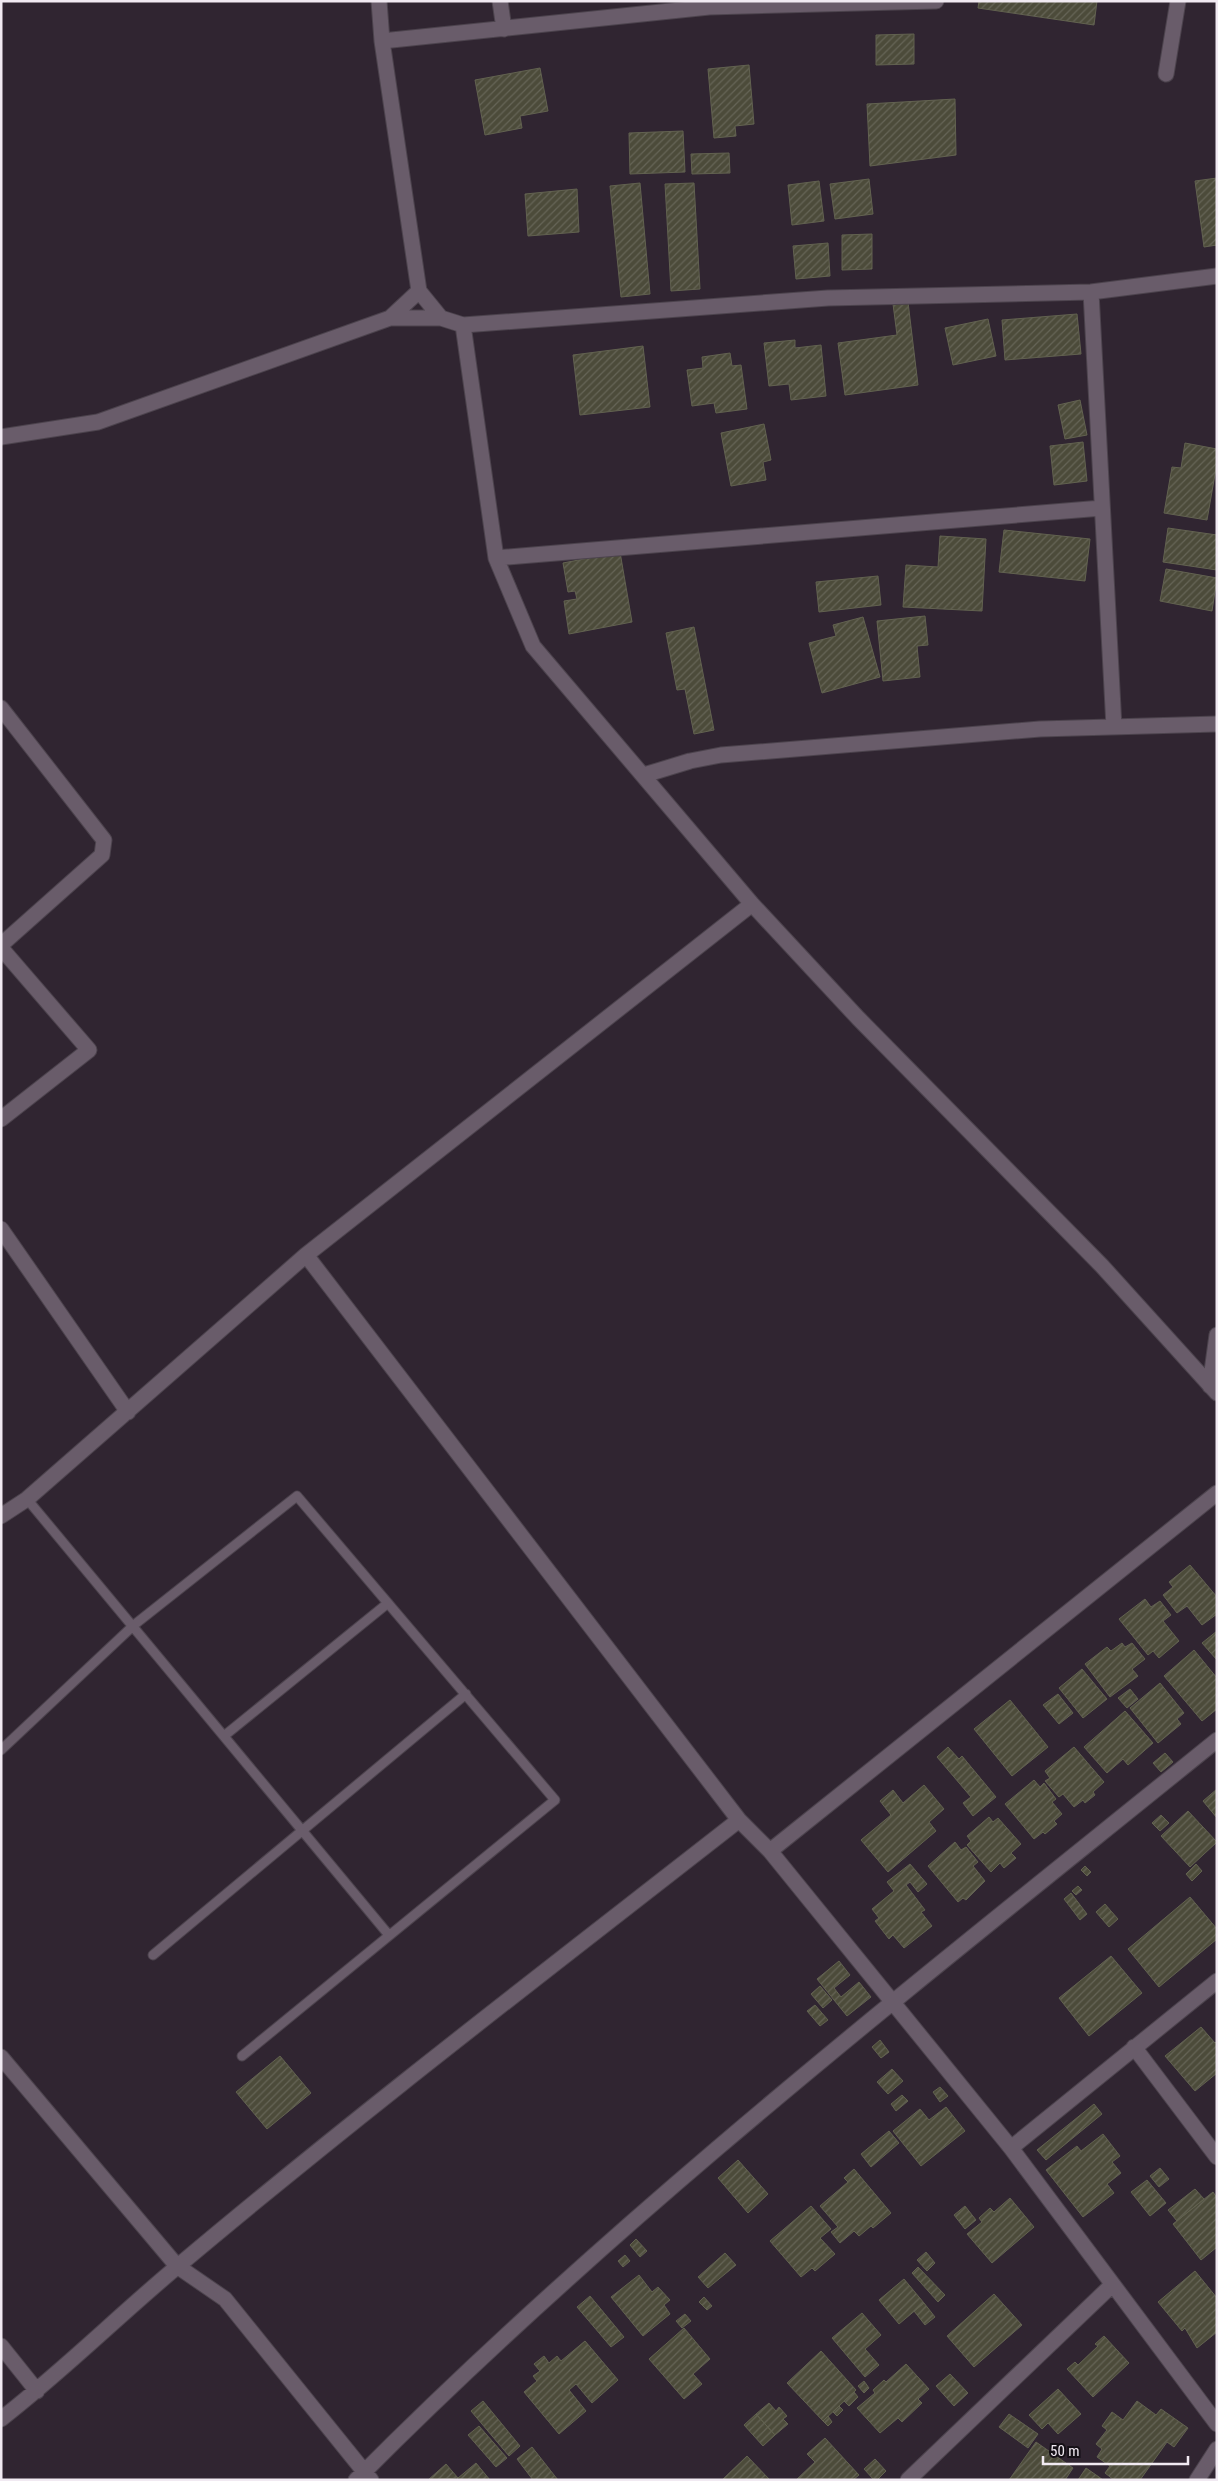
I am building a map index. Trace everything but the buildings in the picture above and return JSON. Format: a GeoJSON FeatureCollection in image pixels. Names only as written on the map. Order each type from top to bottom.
{"type":"FeatureCollection","features":[{"type":"Feature","properties":{"kind":"street"},"geometry":{"type":"LineString","coordinates":[[379,1],[382,41],[420,291],[441,318]]}},
{"type":"Feature","properties":{"kind":"street"},"geometry":{"type":"LineString","coordinates":[[500,1],[504,29]]}},
{"type":"Feature","properties":{"kind":"street"},"geometry":{"type":"LineString","coordinates":[[382,41],[709,7],[936,1]]}},
{"type":"Feature","properties":{"kind":"street"},"geometry":{"type":"LineString","coordinates":[[1166,74],[1178,1]]}},
{"type":"Feature","properties":{"kind":"street"},"geometry":{"type":"LineString","coordinates":[[1,437],[98,422],[390,318],[441,318],[463,325],[828,298],[1091,292],[1217,276]]}},
{"type":"Feature","properties":{"kind":"street"},"geometry":{"type":"LineString","coordinates":[[390,318],[420,291]]}},
{"type":"Feature","properties":{"kind":"street"},"geometry":{"type":"LineString","coordinates":[[1091,292],[1114,728]]}},
{"type":"Feature","properties":{"kind":"street"},"geometry":{"type":"LineString","coordinates":[[463,325],[496,558],[533,646],[752,904],[858,1018],[1102,1266],[1214,1390]]}},
{"type":"Feature","properties":{"kind":"street"},"geometry":{"type":"LineString","coordinates":[[496,558],[1102,508]]}},
{"type":"Feature","properties":{"kind":"street"},"geometry":{"type":"LineString","coordinates":[[1,1119],[89,1050],[1,947],[102,855],[104,840],[4,716]]}},
{"type":"Feature","properties":{"kind":"street"},"geometry":{"type":"LineString","coordinates":[[644,776],[690,761],[721,755],[1040,729],[1217,724]]}},
{"type":"Feature","properties":{"kind":"street"},"geometry":{"type":"LineString","coordinates":[[1,1516],[27,1499],[306,1255],[752,904]]}},
{"type":"Feature","properties":{"kind":"street"},"geometry":{"type":"LineString","coordinates":[[1,1230],[128,1412]]}},
{"type":"Feature","properties":{"kind":"street"},"geometry":{"type":"LineString","coordinates":[[306,1255],[740,1820],[770,1852],[1011,2148],[1217,2424]]}},
{"type":"Feature","properties":{"kind":"street"},"geometry":{"type":"LineString","coordinates":[[1214,1390],[1217,1335]]}},
{"type":"Feature","properties":{"kind":"street"},"geometry":{"type":"LineString","coordinates":[[770,1852],[1217,1494]]}},
{"type":"Feature","properties":{"kind":"street"},"geometry":{"type":"LineString","coordinates":[[3,2065],[177,2266],[225,2299],[364,2477],[532,2312],[657,2200],[893,2002],[1217,1740]]}},
{"type":"Feature","properties":{"kind":"street"},"geometry":{"type":"LineString","coordinates":[[1,2419],[37,2391],[177,2266],[472,2029],[740,1820]]}},
{"type":"Feature","properties":{"kind":"street"},"geometry":{"type":"LineString","coordinates":[[1011,2148],[1217,1981]]}},
{"type":"Feature","properties":{"kind":"street"},"geometry":{"type":"LineString","coordinates":[[1134,2047],[1217,2157]]}},
{"type":"Feature","properties":{"kind":"street"},"geometry":{"type":"LineString","coordinates":[[908,2480],[1112,2285]]}},
{"type":"Feature","properties":{"kind":"street"},"geometry":{"type":"LineString","coordinates":[[1,2346],[37,2391]]}},
{"type":"Feature","properties":{"kind":"street"},"geometry":{"type":"LineString","coordinates":[[1196,2480],[1217,2449]]}},
{"type":"Feature","properties":{"kind":"lane"},"geometry":{"type":"LineString","coordinates":[[1,1750],[134,1625],[297,1496],[555,1800],[388,1934],[242,2056]]}},
{"type":"Feature","properties":{"kind":"lane"},"geometry":{"type":"LineString","coordinates":[[27,1499],[134,1625],[388,1934]]}},
{"type":"Feature","properties":{"kind":"lane"},"geometry":{"type":"LineString","coordinates":[[224,1736],[388,1603]]}},
{"type":"Feature","properties":{"kind":"lane"},"geometry":{"type":"LineString","coordinates":[[153,1955],[303,1832],[466,1694]]}}]}
